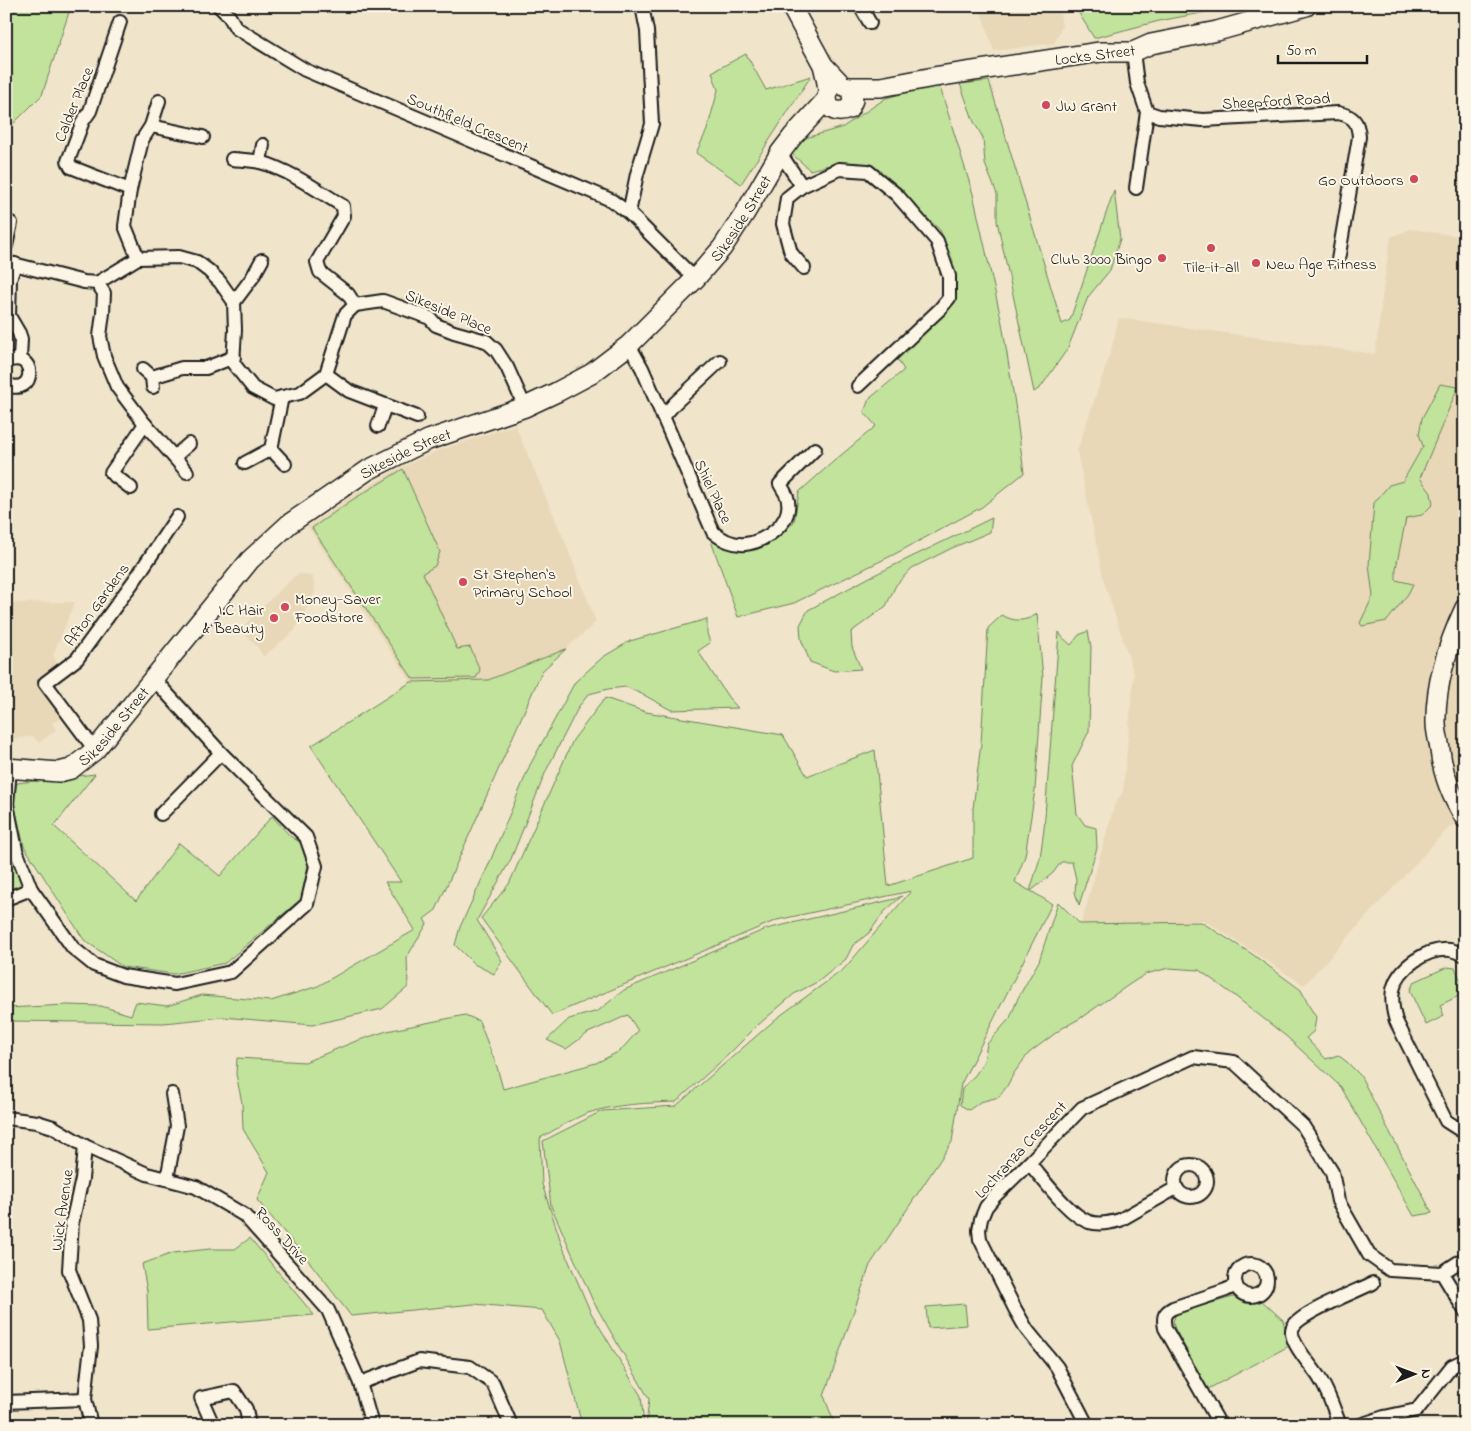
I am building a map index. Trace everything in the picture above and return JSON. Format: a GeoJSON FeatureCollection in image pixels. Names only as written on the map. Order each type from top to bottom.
{"type":"FeatureCollection","features":[{"type":"Feature","properties":{"kind":"street","name":"Southfield Crescent"},"geometry":{"type":"LineString","coordinates":[[219,6],[229,16],[236,28],[305,70],[611,200],[629,213],[695,279]]}},
{"type":"Feature","properties":{"kind":"street"},"geometry":{"type":"LineString","coordinates":[[629,213],[637,174],[652,124],[647,31],[642,6]]}},
{"type":"Feature","properties":{"kind":"street"},"geometry":{"type":"LineString","coordinates":[[791,6],[839,96]]}},
{"type":"Feature","properties":{"kind":"street"},"geometry":{"type":"LineString","coordinates":[[860,6],[870,23]]}},
{"type":"Feature","properties":{"kind":"street","name":"Locks Street"},"geometry":{"type":"LineString","coordinates":[[839,96],[934,77],[1100,52],[1132,52],[1151,44],[1217,31],[1306,6]]}},
{"type":"Feature","properties":{"kind":"street","name":"Calder Place"},"geometry":{"type":"LineString","coordinates":[[120,22],[90,111],[83,121],[68,161],[71,168],[130,190]]}},
{"type":"Feature","properties":{"kind":"street"},"geometry":{"type":"LineString","coordinates":[[1132,52],[1137,83],[1147,112],[1136,188]]}},
{"type":"Feature","properties":{"kind":"street","name":"Sikeside Street"},"geometry":{"type":"LineString","coordinates":[[8,768],[59,772],[71,769],[95,750],[250,560],[296,519],[368,470],[428,440],[525,407],[591,374],[629,345],[695,279],[722,248],[780,153],[803,125],[839,96]]}},
{"type":"Feature","properties":{"kind":"street"},"geometry":{"type":"LineString","coordinates":[[138,258],[125,226],[130,190],[142,140],[151,126],[159,102]]}},
{"type":"Feature","properties":{"kind":"street","name":"Sheepford Road"},"geometry":{"type":"LineString","coordinates":[[1147,112],[1159,116],[1202,120],[1338,113],[1352,118],[1358,128],[1359,137],[1338,260]]}},
{"type":"Feature","properties":{"kind":"street"},"geometry":{"type":"LineString","coordinates":[[151,126],[203,137]]}},
{"type":"Feature","properties":{"kind":"street"},"geometry":{"type":"LineString","coordinates":[[260,162],[263,145]]}},
{"type":"Feature","properties":{"kind":"street"},"geometry":{"type":"LineString","coordinates":[[780,153],[802,186]]}},
{"type":"Feature","properties":{"kind":"street"},"geometry":{"type":"LineString","coordinates":[[20,359],[20,333],[9,316],[10,263],[84,282],[97,283],[138,258],[179,258],[197,262],[209,271],[220,282],[234,302],[233,363],[253,388],[274,399],[282,398],[300,393],[326,374],[345,315],[355,305],[348,294],[320,272],[317,262],[344,216],[343,206],[280,170],[260,162],[232,158]]}},
{"type":"Feature","properties":{"kind":"street"},"geometry":{"type":"LineString","coordinates":[[804,268],[791,253],[783,224],[787,198],[802,186],[839,169],[868,171],[897,195],[937,241],[949,276],[949,298],[940,309],[858,386]]}},
{"type":"Feature","properties":{"kind":"street"},"geometry":{"type":"LineString","coordinates":[[6,221],[11,223],[6,246]]}},
{"type":"Feature","properties":{"kind":"street"},"geometry":{"type":"LineString","coordinates":[[234,302],[252,278],[262,260]]}},
{"type":"Feature","properties":{"kind":"street"},"geometry":{"type":"LineString","coordinates":[[97,283],[104,293],[100,336],[104,356],[117,387],[187,472]]}},
{"type":"Feature","properties":{"kind":"street","name":"Sikeside Place"},"geometry":{"type":"LineString","coordinates":[[355,305],[383,301],[430,318],[436,325],[454,332],[486,341],[496,350],[508,366],[525,407]]}},
{"type":"Feature","properties":{"kind":"street","name":"Shiel Place"},"geometry":{"type":"LineString","coordinates":[[629,345],[642,368],[713,532],[720,539],[737,544],[746,544],[763,539],[781,526],[787,516],[788,506],[787,497],[780,484],[815,449]]}},
{"type":"Feature","properties":{"kind":"street"},"geometry":{"type":"LineString","coordinates":[[149,378],[182,368],[206,368],[234,357]]}},
{"type":"Feature","properties":{"kind":"street"},"geometry":{"type":"LineString","coordinates":[[6,362],[12,359],[20,359],[27,364],[30,374],[21,386],[16,387],[6,384]]}},
{"type":"Feature","properties":{"kind":"street"},"geometry":{"type":"LineString","coordinates":[[663,417],[675,403],[720,361]]}},
{"type":"Feature","properties":{"kind":"street"},"geometry":{"type":"LineString","coordinates":[[326,374],[349,391],[417,417]]}},
{"type":"Feature","properties":{"kind":"street"},"geometry":{"type":"LineString","coordinates":[[272,449],[282,398]]}},
{"type":"Feature","properties":{"kind":"street"},"geometry":{"type":"LineString","coordinates":[[378,426],[385,406]]}},
{"type":"Feature","properties":{"kind":"street"},"geometry":{"type":"LineString","coordinates":[[130,488],[111,473],[146,424]]}},
{"type":"Feature","properties":{"kind":"street"},"geometry":{"type":"LineString","coordinates":[[174,456],[189,444]]}},
{"type":"Feature","properties":{"kind":"street"},"geometry":{"type":"LineString","coordinates":[[245,463],[272,449]]}},
{"type":"Feature","properties":{"kind":"street"},"geometry":{"type":"LineString","coordinates":[[272,449],[285,464]]}},
{"type":"Feature","properties":{"kind":"street","name":"Afton Gardens"},"geometry":{"type":"LineString","coordinates":[[95,750],[45,683],[77,658],[136,578],[176,517]]}},
{"type":"Feature","properties":{"kind":"street"},"geometry":{"type":"LineString","coordinates":[[1465,608],[1451,637],[1442,670],[1436,703],[1436,725],[1448,788],[1465,818]]}},
{"type":"Feature","properties":{"kind":"street"},"geometry":{"type":"LineString","coordinates":[[8,768],[7,804],[16,850],[31,889],[73,948],[94,965],[123,976],[175,984],[231,972],[307,904],[316,866],[306,837],[221,753],[154,677]]}},
{"type":"Feature","properties":{"kind":"street"},"geometry":{"type":"LineString","coordinates":[[161,814],[221,753]]}},
{"type":"Feature","properties":{"kind":"street"},"geometry":{"type":"LineString","coordinates":[[6,898],[31,889]]}},
{"type":"Feature","properties":{"kind":"street"},"geometry":{"type":"LineString","coordinates":[[1465,955],[1452,950],[1436,950],[1411,964],[1399,977],[1393,990],[1392,1008],[1396,1021],[1446,1121],[1460,1130],[1465,1130]]}},
{"type":"Feature","properties":{"kind":"street","name":"Lochranza Crescent"},"geometry":{"type":"LineString","coordinates":[[1087,1425],[1057,1367],[1027,1330],[1015,1309],[980,1239],[981,1219],[986,1207],[994,1197],[1082,1108],[1193,1057],[1234,1062],[1303,1126],[1332,1172],[1338,1201],[1369,1255],[1390,1270],[1442,1273]]}},
{"type":"Feature","properties":{"kind":"street"},"geometry":{"type":"LineString","coordinates":[[167,1179],[177,1126],[172,1094]]}},
{"type":"Feature","properties":{"kind":"street","name":"Ross Drive"},"geometry":{"type":"LineString","coordinates":[[6,1118],[37,1122],[53,1127],[85,1146],[147,1174],[196,1188],[244,1215],[328,1310],[360,1383],[372,1425]]}},
{"type":"Feature","properties":{"kind":"street","name":"Wick Avenue"},"geometry":{"type":"LineString","coordinates":[[85,1146],[82,1179],[72,1224],[70,1270],[89,1320],[91,1346],[85,1399],[91,1425]]}},
{"type":"Feature","properties":{"kind":"street"},"geometry":{"type":"LineString","coordinates":[[1029,1163],[1073,1213],[1091,1223],[1120,1220],[1176,1188]]}},
{"type":"Feature","properties":{"kind":"street"},"geometry":{"type":"LineString","coordinates":[[1465,1258],[1442,1273],[1465,1311]]}},
{"type":"Feature","properties":{"kind":"street"},"geometry":{"type":"LineString","coordinates":[[1340,1425],[1321,1380],[1298,1348],[1292,1334],[1292,1328],[1298,1320],[1313,1311],[1373,1283]]}},
{"type":"Feature","properties":{"kind":"street"},"geometry":{"type":"LineString","coordinates":[[1220,1425],[1165,1328],[1163,1320],[1167,1311],[1173,1308],[1236,1285]]}},
{"type":"Feature","properties":{"kind":"street"},"geometry":{"type":"LineString","coordinates":[[360,1383],[419,1360],[470,1367],[493,1383],[511,1425]]}},
{"type":"Feature","properties":{"kind":"street"},"geometry":{"type":"LineString","coordinates":[[1360,1425],[1384,1417],[1417,1410],[1452,1366],[1465,1360]]}},
{"type":"Feature","properties":{"kind":"street"},"geometry":{"type":"LineString","coordinates":[[213,1425],[201,1398],[234,1391],[246,1409],[248,1425]]}},
{"type":"Feature","properties":{"kind":"street"},"geometry":{"type":"LineString","coordinates":[[6,1402],[85,1399]]}},
{"type":"Feature","properties":{"kind":"shaded area"},"geometry":{"type":"Polygon","coordinates":[[[979,6],[1059,6],[1062,27],[1054,43],[994,51],[979,6]]]}},
{"type":"Feature","properties":{"kind":"shaded area"},"geometry":{"type":"Polygon","coordinates":[[[1410,229],[1465,237],[1465,818],[1448,828],[1304,985],[1204,920],[1079,932],[1114,806],[1123,791],[1134,674],[1104,581],[1077,451],[1111,351],[1119,318],[1375,354],[1391,237],[1410,229]]]}},
{"type":"Feature","properties":{"kind":"shaded area","name":"St Stephen's Primary School"},"geometry":{"type":"Polygon","coordinates":[[[515,425],[565,542],[596,622],[566,649],[488,680],[411,682],[308,527],[351,497],[396,470],[437,451],[515,425]]]}},
{"type":"Feature","properties":{"kind":"shaded area"},"geometry":{"type":"Polygon","coordinates":[[[304,574],[313,577],[315,592],[295,630],[263,657],[257,646],[240,630],[296,575],[304,574]]]}},
{"type":"Feature","properties":{"kind":"shaded area"},"geometry":{"type":"Polygon","coordinates":[[[75,602],[53,655],[59,667],[40,682],[63,717],[52,723],[56,730],[39,743],[33,736],[13,739],[12,747],[6,748],[6,603],[75,602]]]}},
{"type":"Feature","properties":{"kind":"green space"},"geometry":{"type":"Polygon","coordinates":[[[19,6],[71,6],[42,95],[6,131],[6,20],[19,6]]]}},
{"type":"Feature","properties":{"kind":"green space"},"geometry":{"type":"Polygon","coordinates":[[[1077,6],[1238,6],[1159,21],[1094,38],[1077,10],[1077,6]]]}},
{"type":"Feature","properties":{"kind":"green space"},"geometry":{"type":"Polygon","coordinates":[[[746,54],[766,90],[811,76],[741,184],[696,153],[707,130],[718,90],[712,72],[746,54]]]}},
{"type":"Feature","properties":{"kind":"green space"},"geometry":{"type":"Polygon","coordinates":[[[989,81],[1062,324],[1070,320],[1114,190],[1120,239],[1110,270],[1088,297],[1068,348],[1041,387],[1034,392],[997,221],[997,194],[985,164],[983,138],[974,122],[960,84],[989,81]]]}},
{"type":"Feature","properties":{"kind":"green space"},"geometry":{"type":"Polygon","coordinates":[[[939,84],[973,194],[1002,323],[1024,473],[982,507],[893,555],[794,603],[738,617],[711,541],[734,548],[768,545],[794,522],[799,492],[876,426],[864,412],[869,399],[904,370],[896,357],[953,296],[953,261],[940,230],[876,170],[841,162],[810,170],[792,154],[802,139],[843,127],[886,98],[939,84]]]}},
{"type":"Feature","properties":{"kind":"green space"},"geometry":{"type":"Polygon","coordinates":[[[1440,384],[1458,387],[1420,478],[1431,493],[1433,504],[1422,515],[1406,518],[1396,568],[1396,580],[1413,584],[1408,594],[1387,621],[1362,626],[1360,623],[1373,596],[1369,565],[1374,503],[1389,485],[1403,481],[1423,446],[1419,434],[1422,418],[1440,384]]]}},
{"type":"Feature","properties":{"kind":"green space"},"geometry":{"type":"Polygon","coordinates":[[[403,469],[440,552],[435,566],[423,573],[457,649],[470,647],[480,670],[476,678],[413,679],[312,528],[352,500],[403,469]]]}},
{"type":"Feature","properties":{"kind":"green space"},"geometry":{"type":"Polygon","coordinates":[[[992,518],[990,532],[912,568],[896,585],[886,606],[851,632],[852,647],[861,669],[834,671],[810,662],[801,639],[800,625],[808,610],[870,577],[992,518]]]}},
{"type":"Feature","properties":{"kind":"green space"},"geometry":{"type":"Polygon","coordinates":[[[1037,614],[1043,677],[1035,790],[1025,856],[1015,882],[1030,891],[1040,858],[1044,829],[1059,632],[1071,645],[1079,635],[1088,631],[1091,647],[1089,731],[1072,766],[1077,814],[1085,825],[1096,828],[1097,848],[1079,905],[1075,892],[1076,879],[1072,862],[1061,862],[1053,873],[1031,891],[1052,904],[961,1084],[952,1142],[870,1265],[824,1396],[835,1425],[646,1425],[649,1399],[592,1299],[551,1206],[543,1141],[602,1111],[676,1106],[777,1018],[844,969],[911,891],[777,920],[552,1015],[481,918],[509,884],[573,740],[605,698],[646,712],[783,735],[807,776],[875,750],[888,886],[973,858],[973,809],[981,743],[988,628],[1002,615],[1020,620],[1028,619],[1037,614]]]}},
{"type":"Feature","properties":{"kind":"green space"},"geometry":{"type":"Polygon","coordinates":[[[707,619],[707,633],[710,643],[698,651],[728,697],[738,708],[671,710],[626,687],[589,694],[579,706],[546,771],[511,859],[477,920],[502,961],[494,974],[474,964],[455,945],[460,927],[489,864],[530,765],[575,682],[603,657],[630,641],[707,619]]]}},
{"type":"Feature","properties":{"kind":"green space"},"geometry":{"type":"Polygon","coordinates":[[[566,649],[542,671],[436,910],[424,919],[427,924],[407,957],[408,987],[382,1009],[312,1025],[223,1017],[164,1023],[6,1021],[6,1008],[67,1005],[101,1006],[131,1015],[136,1002],[167,1006],[202,995],[271,1001],[318,986],[415,930],[385,882],[401,882],[311,746],[411,682],[488,680],[566,649]]]}},
{"type":"Feature","properties":{"kind":"green space"},"geometry":{"type":"Polygon","coordinates":[[[95,774],[54,826],[136,901],[179,843],[220,876],[272,816],[290,836],[301,843],[308,865],[301,899],[225,963],[174,974],[123,967],[84,940],[24,846],[13,800],[17,783],[95,774]]]}},
{"type":"Feature","properties":{"kind":"green space"},"geometry":{"type":"Polygon","coordinates":[[[6,819],[25,880],[22,887],[6,893],[6,819]]]}},
{"type":"Feature","properties":{"kind":"green space"},"geometry":{"type":"Polygon","coordinates":[[[902,896],[884,912],[869,933],[853,945],[846,959],[819,981],[794,994],[676,1102],[632,1104],[599,1110],[576,1118],[540,1138],[542,1184],[562,1245],[590,1311],[641,1396],[644,1425],[582,1425],[560,1341],[542,1310],[474,1304],[351,1316],[312,1265],[257,1200],[269,1172],[243,1129],[242,1103],[236,1074],[237,1058],[305,1062],[356,1041],[387,1031],[465,1015],[479,1021],[497,1067],[503,1089],[596,1063],[620,1051],[638,1031],[628,1015],[588,1033],[566,1049],[547,1040],[569,1019],[598,1011],[624,990],[766,929],[902,896]]]}},
{"type":"Feature","properties":{"kind":"green space"},"geometry":{"type":"Polygon","coordinates":[[[1058,902],[1080,924],[1201,922],[1252,954],[1301,990],[1316,1017],[1314,1031],[1306,1038],[1326,1059],[1338,1055],[1360,1075],[1432,1213],[1414,1216],[1341,1087],[1287,1037],[1199,970],[1169,968],[1146,974],[1061,1029],[1029,1053],[999,1097],[980,1102],[969,1110],[960,1105],[962,1089],[976,1074],[984,1061],[987,1044],[1010,1018],[1018,998],[1039,961],[1058,902]]]}},
{"type":"Feature","properties":{"kind":"green space"},"geometry":{"type":"Polygon","coordinates":[[[1447,967],[1455,968],[1465,993],[1440,1005],[1444,1016],[1426,1025],[1410,991],[1414,982],[1447,967]]]}},
{"type":"Feature","properties":{"kind":"green space"},"geometry":{"type":"Polygon","coordinates":[[[250,1238],[314,1315],[148,1329],[147,1291],[142,1264],[173,1253],[210,1249],[235,1249],[250,1238]]]}},
{"type":"Feature","properties":{"kind":"green space"},"geometry":{"type":"Polygon","coordinates":[[[1233,1297],[1245,1302],[1262,1301],[1283,1320],[1289,1346],[1208,1389],[1173,1322],[1176,1313],[1233,1297]]]}},
{"type":"Feature","properties":{"kind":"green space"},"geometry":{"type":"Polygon","coordinates":[[[965,1304],[967,1325],[928,1328],[926,1307],[965,1304]]]}},
{"type":"Feature","properties":{"kind":"place","name":"JW Grant"},"geometry":{"type":"Point","coordinates":[1046,105]}},
{"type":"Feature","properties":{"kind":"place","name":"Go Outdoors"},"geometry":{"type":"Point","coordinates":[1414,179]}},
{"type":"Feature","properties":{"kind":"place","name":"Tile-it-all"},"geometry":{"type":"Point","coordinates":[1211,248]}},
{"type":"Feature","properties":{"kind":"place","name":"Club 3000 Bingo"},"geometry":{"type":"Point","coordinates":[1162,258]}},
{"type":"Feature","properties":{"kind":"place","name":"New Age Fitness"},"geometry":{"type":"Point","coordinates":[1256,263]}},
{"type":"Feature","properties":{"kind":"place","name":"St Stephen's Primary School"},"geometry":{"type":"Point","coordinates":[463,582]}},
{"type":"Feature","properties":{"kind":"place","name":"Money-Saver Foodstore"},"geometry":{"type":"Point","coordinates":[285,607]}},
{"type":"Feature","properties":{"kind":"place","name":"I.C Hair & Beauty"},"geometry":{"type":"Point","coordinates":[274,618]}}]}
